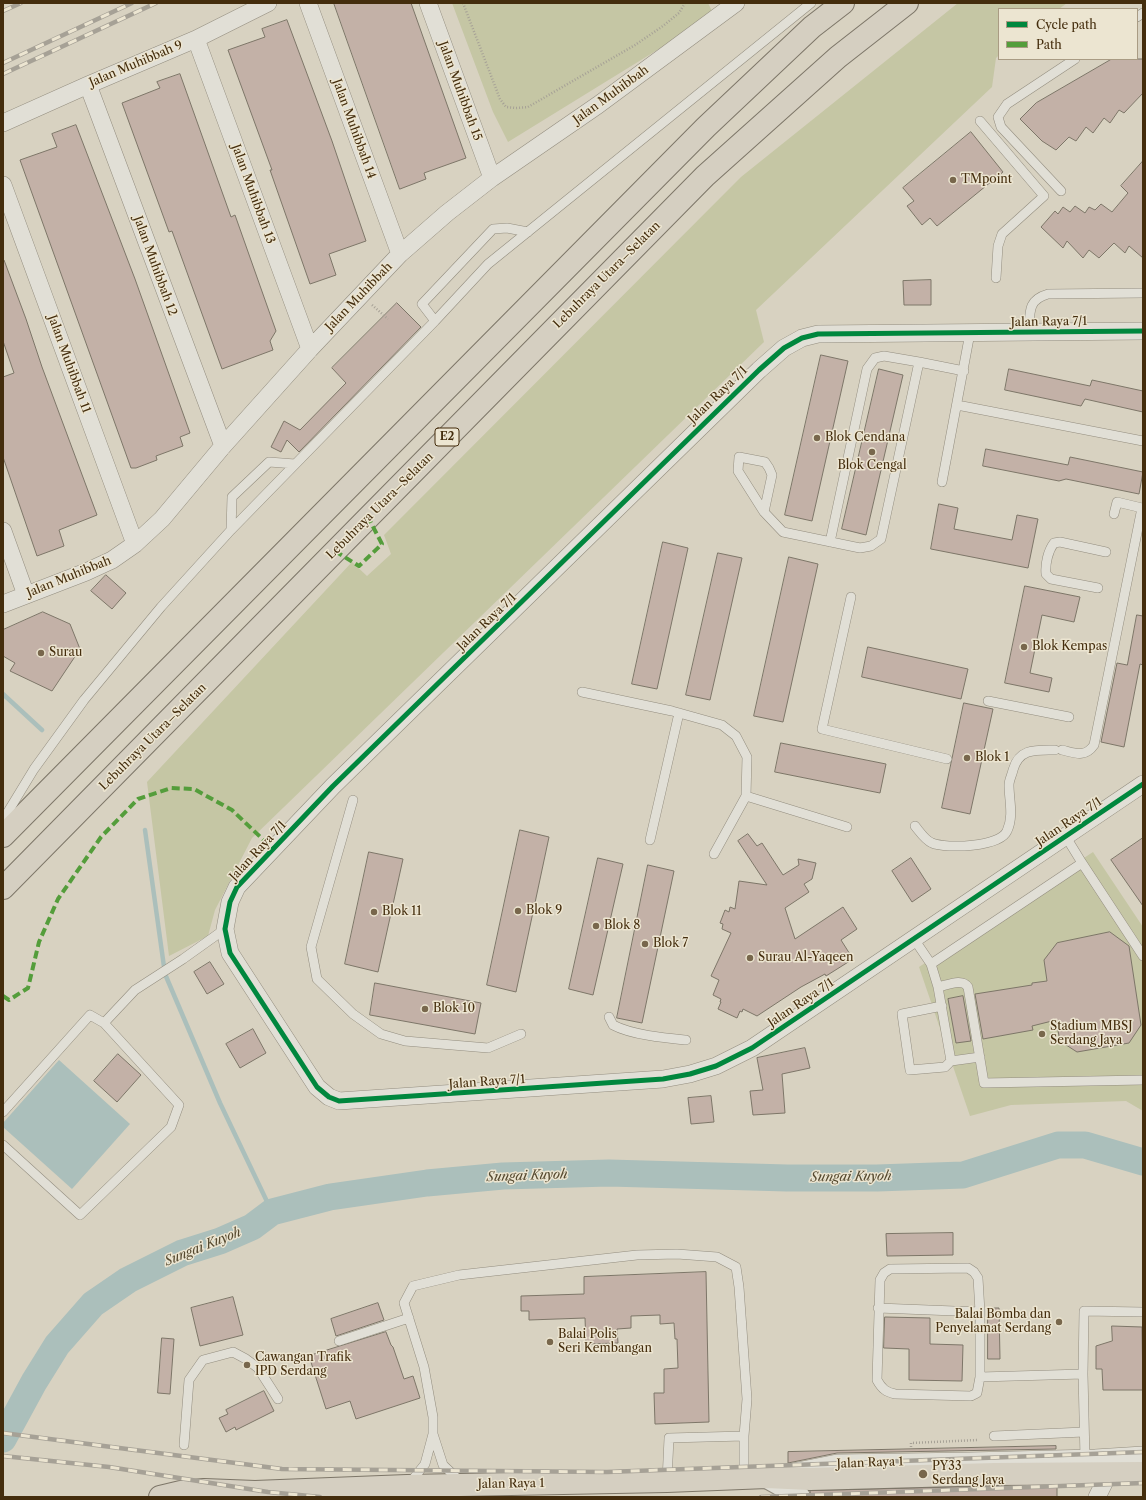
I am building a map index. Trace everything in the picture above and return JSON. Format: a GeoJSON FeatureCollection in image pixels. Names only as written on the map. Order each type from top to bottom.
{"type":"FeatureCollection","features":[{"type":"Feature","properties":{"kind":"main road"},"geometry":{"type":"LineString","coordinates":[[3,836],[706,126],[812,27],[843,3]]}},
{"type":"Feature","properties":{"kind":"main road","name":"Lebuhraya Utara–Selatan"},"geometry":{"type":"LineString","coordinates":[[3,888],[705,176],[838,57],[907,3]]}},
{"type":"Feature","properties":{"kind":"main road","name":"Jalan Raya 1"},"geometry":{"type":"LineString","coordinates":[[160,1497],[181,1492],[204,1490],[246,1494],[296,1493],[407,1486],[667,1481],[767,1477],[810,1479],[996,1474],[1109,1472],[1143,1473]]}},
{"type":"Feature","properties":{"kind":"street","name":"Jalan Muhibbah 9"},"geometry":{"type":"LineString","coordinates":[[3,123],[196,39],[268,3]]}},
{"type":"Feature","properties":{"kind":"street","name":"Jalan Muhibbah 14"},"geometry":{"type":"LineString","coordinates":[[308,3],[400,254]]}},
{"type":"Feature","properties":{"kind":"street","name":"Jalan Muhibbah 15"},"geometry":{"type":"LineString","coordinates":[[428,3],[492,178]]}},
{"type":"Feature","properties":{"kind":"street","name":"Jalan Muhibbah"},"geometry":{"type":"LineString","coordinates":[[3,604],[86,572],[112,560],[135,544],[162,519],[223,446],[310,348],[400,254],[447,213],[492,178],[598,105],[729,5]]}},
{"type":"Feature","properties":{"kind":"street","name":"Jalan Muhibbah 13"},"geometry":{"type":"LineString","coordinates":[[196,39],[310,348]]}},
{"type":"Feature","properties":{"kind":"street","name":"Jalan Muhibbah 12"},"geometry":{"type":"LineString","coordinates":[[88,85],[223,446]]}},
{"type":"Feature","properties":{"kind":"street","name":"Jalan Muhibbah 11"},"geometry":{"type":"LineString","coordinates":[[3,185],[135,544]]}},
{"type":"Feature","properties":{"kind":"street","name":"Jalan Raya 7/1"},"geometry":{"type":"LineString","coordinates":[[1143,330],[818,334],[802,338],[784,348],[759,370],[332,786],[237,887],[230,902],[225,928],[230,952],[317,1087],[329,1097],[339,1101],[663,1080],[716,1066],[752,1048],[1143,784]]}},
{"type":"Feature","properties":{"kind":"street"},"geometry":{"type":"LineString","coordinates":[[3,531],[26,595]]}},
{"type":"Feature","properties":{"kind":"street","name":"Jalan Raya 1"},"geometry":{"type":"LineString","coordinates":[[767,1477],[837,1463],[1085,1458],[1143,1455]]}},
{"type":"Feature","properties":{"kind":"street"},"geometry":{"type":"LineString","coordinates":[[1097,1497],[1109,1472]]}},
{"type":"Feature","properties":{"kind":"street"},"geometry":{"type":"LineString","coordinates":[[767,1477],[784,1486],[799,1497]]}},
{"type":"Feature","properties":{"kind":"lane"},"geometry":{"type":"LineString","coordinates":[[3,820],[34,770],[84,700],[161,607],[231,530],[436,321],[488,264],[811,3]]}},
{"type":"Feature","properties":{"kind":"lane"},"geometry":{"type":"LineString","coordinates":[[1061,191],[1001,127],[998,117],[1007,104],[1073,60]]}},
{"type":"Feature","properties":{"kind":"lane"},"geometry":{"type":"LineString","coordinates":[[980,121],[1044,196],[1002,234],[998,246],[996,278]]}},
{"type":"Feature","properties":{"kind":"lane"},"geometry":{"type":"LineString","coordinates":[[436,321],[422,304],[493,229],[508,228],[528,232]]}},
{"type":"Feature","properties":{"kind":"lane"},"geometry":{"type":"LineString","coordinates":[[1029,332],[1033,302],[1048,294],[1143,293]]}},
{"type":"Feature","properties":{"kind":"lane"},"geometry":{"type":"LineString","coordinates":[[942,482],[970,333]]}},
{"type":"Feature","properties":{"kind":"lane"},"geometry":{"type":"LineString","coordinates":[[830,542],[867,369],[875,358],[884,356],[964,371]]}},
{"type":"Feature","properties":{"kind":"lane"},"geometry":{"type":"LineString","coordinates":[[764,512],[772,475],[770,468],[765,462],[739,457],[738,471],[764,512],[783,532],[860,548],[871,546],[881,539],[919,362]]}},
{"type":"Feature","properties":{"kind":"lane"},"geometry":{"type":"LineString","coordinates":[[957,405],[1143,441]]}},
{"type":"Feature","properties":{"kind":"lane"},"geometry":{"type":"LineString","coordinates":[[231,530],[232,497],[269,462],[295,464]]}},
{"type":"Feature","properties":{"kind":"lane"},"geometry":{"type":"LineString","coordinates":[[915,826],[927,840],[943,845],[979,845],[998,839],[1007,832],[1011,806],[1009,783],[1015,763],[1022,754],[1031,751],[1058,750],[1080,754],[1089,752],[1094,745],[1142,508],[1117,502],[1114,514]]}},
{"type":"Feature","properties":{"kind":"lane"},"geometry":{"type":"LineString","coordinates":[[1098,588],[1051,579],[1046,574],[1050,548],[1054,543],[1060,542],[1106,552]]}},
{"type":"Feature","properties":{"kind":"lane"},"geometry":{"type":"LineString","coordinates":[[851,597],[822,728],[947,759]]}},
{"type":"Feature","properties":{"kind":"lane"},"geometry":{"type":"LineString","coordinates":[[582,692],[679,713],[722,725],[736,736],[747,757],[746,796],[714,854]]}},
{"type":"Feature","properties":{"kind":"lane"},"geometry":{"type":"LineString","coordinates":[[988,702],[1069,717]]}},
{"type":"Feature","properties":{"kind":"lane"},"geometry":{"type":"LineString","coordinates":[[650,840],[679,713]]}},
{"type":"Feature","properties":{"kind":"lane"},"geometry":{"type":"LineString","coordinates":[[746,796],[847,827]]}},
{"type":"Feature","properties":{"kind":"lane"},"geometry":{"type":"LineString","coordinates":[[353,800],[311,947],[317,979],[353,1014],[381,1034],[405,1041],[488,1048],[521,1034]]}},
{"type":"Feature","properties":{"kind":"lane"},"geometry":{"type":"LineString","coordinates":[[1066,837],[1143,956]]}},
{"type":"Feature","properties":{"kind":"lane"},"geometry":{"type":"LineString","coordinates":[[931,964],[1082,863]]}},
{"type":"Feature","properties":{"kind":"lane"},"geometry":{"type":"LineString","coordinates":[[104,1023],[135,990],[183,959],[225,928]]}},
{"type":"Feature","properties":{"kind":"lane"},"geometry":{"type":"LineString","coordinates":[[914,939],[931,964],[938,987],[951,1061]]}},
{"type":"Feature","properties":{"kind":"lane"},"geometry":{"type":"LineString","coordinates":[[938,987],[961,982],[968,987],[984,1083],[1143,1080]]}},
{"type":"Feature","properties":{"kind":"lane"},"geometry":{"type":"LineString","coordinates":[[942,1006],[902,1014],[910,1070],[945,1067],[951,1061],[980,1057]]}},
{"type":"Feature","properties":{"kind":"lane"},"geometry":{"type":"LineString","coordinates":[[3,1112],[90,1015],[104,1023],[179,1105],[171,1127],[80,1215],[3,1145]]}},
{"type":"Feature","properties":{"kind":"lane"},"geometry":{"type":"LineString","coordinates":[[609,1017],[613,1025],[619,1029],[660,1037],[686,1040]]}},
{"type":"Feature","properties":{"kind":"lane"},"geometry":{"type":"LineString","coordinates":[[407,1486],[424,1464],[433,1434],[433,1417],[424,1367],[404,1303],[412,1286],[459,1275],[637,1255],[677,1254],[717,1257],[736,1267],[739,1287],[746,1399],[744,1478]]}},
{"type":"Feature","properties":{"kind":"lane"},"geometry":{"type":"LineString","coordinates":[[968,1268],[974,1272],[978,1278],[980,1312],[980,1377],[977,1393],[971,1396],[895,1394],[888,1393],[881,1388],[877,1380],[878,1308],[880,1280],[884,1273],[890,1269],[968,1268]]}},
{"type":"Feature","properties":{"kind":"lane"},"geometry":{"type":"LineString","coordinates":[[878,1308],[980,1312]]}},
{"type":"Feature","properties":{"kind":"lane"},"geometry":{"type":"LineString","coordinates":[[1085,1458],[1083,1374],[1084,1312],[1143,1312]]}},
{"type":"Feature","properties":{"kind":"lane"},"geometry":{"type":"LineString","coordinates":[[339,1341],[409,1318]]}},
{"type":"Feature","properties":{"kind":"lane"},"geometry":{"type":"LineString","coordinates":[[184,1445],[189,1380],[204,1360],[233,1352],[246,1359],[258,1368],[278,1400]]}},
{"type":"Feature","properties":{"kind":"lane"},"geometry":{"type":"LineString","coordinates":[[980,1377],[1083,1374]]}},
{"type":"Feature","properties":{"kind":"lane"},"geometry":{"type":"LineString","coordinates":[[994,1436],[1084,1432]]}},
{"type":"Feature","properties":{"kind":"lane"},"geometry":{"type":"LineString","coordinates":[[433,1434],[443,1465],[465,1485]]}},
{"type":"Feature","properties":{"kind":"lane"},"geometry":{"type":"LineString","coordinates":[[667,1481],[669,1438],[744,1436]]}},
{"type":"Feature","properties":{"kind":"path"},"geometry":{"type":"LineString","coordinates":[[463,3],[500,99],[506,106],[516,108],[528,107],[635,45],[679,13],[685,3]]}},
{"type":"Feature","properties":{"kind":"path"},"geometry":{"type":"LineString","coordinates":[[361,295],[388,319]]}},
{"type":"Feature","properties":{"kind":"path"},"geometry":{"type":"LineString","coordinates":[[911,1443],[978,1440]]}},
{"type":"Feature","properties":{"kind":"green space"},"geometry":{"type":"Polygon","coordinates":[[[452,3],[708,3],[714,15],[508,142],[493,112],[452,3]]]}},
{"type":"Feature","properties":{"kind":"green space"},"geometry":{"type":"Polygon","coordinates":[[[958,3],[1067,3],[1060,8],[998,8],[998,56],[996,58],[992,87],[756,310],[764,342],[252,838],[215,910],[208,936],[169,956],[147,782],[352,562],[367,576],[391,554],[384,535],[741,177],[958,3]]]}},
{"type":"Feature","properties":{"kind":"green space","name":"Stadium MBSJ Serdang Jaya"},"geometry":{"type":"Polygon","coordinates":[[[1093,852],[1143,927],[1143,1111],[1126,1101],[1011,1105],[970,1116],[919,967],[1093,852]]]}},
{"type":"Feature","properties":{"kind":"shaded area"},"geometry":{"type":"Polygon","coordinates":[[[59,1060],[130,1124],[72,1189],[3,1127],[3,1123],[59,1060]]]}},
{"type":"Feature","properties":{"kind":"building"},"geometry":{"type":"Polygon","coordinates":[[[334,3],[411,3],[466,158],[424,173],[426,179],[400,189],[334,3]]]}},
{"type":"Feature","properties":{"kind":"building"},"geometry":{"type":"Polygon","coordinates":[[[287,20],[332,141],[366,241],[329,254],[336,275],[310,284],[270,170],[272,170],[228,50],[265,37],[262,29],[287,20]]]}},
{"type":"Feature","properties":{"kind":"building"},"geometry":{"type":"Polygon","coordinates":[[[1143,59],[1143,93],[1124,113],[1119,110],[1110,123],[1104,118],[1093,133],[1086,127],[1076,141],[1069,137],[1056,150],[1042,141],[1020,119],[1036,103],[1110,60],[1143,59]]]}},
{"type":"Feature","properties":{"kind":"building"},"geometry":{"type":"Polygon","coordinates":[[[180,74],[231,217],[235,215],[276,331],[270,341],[273,350],[222,369],[172,231],[169,232],[122,103],[160,88],[157,82],[180,74]]]}},
{"type":"Feature","properties":{"kind":"building"},"geometry":{"type":"Polygon","coordinates":[[[76,125],[135,279],[190,433],[180,437],[183,446],[156,456],[157,460],[136,468],[131,468],[20,160],[57,147],[52,134],[76,125]]]}},
{"type":"Feature","properties":{"kind":"building","name":"TMpoint"},"geometry":{"type":"Polygon","coordinates":[[[971,132],[1003,172],[937,226],[930,218],[922,225],[907,206],[914,201],[903,188],[971,132]]]}},
{"type":"Feature","properties":{"kind":"building"},"geometry":{"type":"Polygon","coordinates":[[[1143,161],[1143,258],[1129,246],[1125,253],[1114,243],[1099,258],[1089,250],[1083,258],[1067,241],[1063,248],[1041,227],[1055,211],[1058,214],[1063,207],[1070,212],[1075,206],[1085,213],[1089,207],[1095,210],[1101,204],[1112,212],[1128,193],[1121,186],[1143,161]]]}},
{"type":"Feature","properties":{"kind":"building"},"geometry":{"type":"Polygon","coordinates":[[[3,260],[97,515],[59,530],[64,546],[37,556],[3,457],[3,377],[14,373],[3,341],[3,260]]]}},
{"type":"Feature","properties":{"kind":"building"},"geometry":{"type":"Polygon","coordinates":[[[931,280],[931,305],[904,305],[903,281],[931,280]]]}},
{"type":"Feature","properties":{"kind":"building"},"geometry":{"type":"Polygon","coordinates":[[[397,303],[421,327],[299,452],[287,440],[281,452],[271,447],[284,421],[300,430],[346,383],[332,368],[397,303]]]}},
{"type":"Feature","properties":{"kind":"building","name":"Blok Cendana"},"geometry":{"type":"Polygon","coordinates":[[[821,355],[848,361],[812,521],[785,515],[821,355]]]}},
{"type":"Feature","properties":{"kind":"building","name":"Blok Cengal"},"geometry":{"type":"Polygon","coordinates":[[[879,369],[903,375],[866,535],[842,529],[879,369]]]}},
{"type":"Feature","properties":{"kind":"building"},"geometry":{"type":"Polygon","coordinates":[[[1009,369],[1090,386],[1092,380],[1143,391],[1143,412],[1085,399],[1081,406],[1005,390],[1009,369]]]}},
{"type":"Feature","properties":{"kind":"building"},"geometry":{"type":"Polygon","coordinates":[[[986,449],[1068,465],[1070,457],[1143,472],[1139,494],[1066,479],[1059,481],[983,466],[986,449]]]}},
{"type":"Feature","properties":{"kind":"building"},"geometry":{"type":"Polygon","coordinates":[[[939,504],[958,508],[954,529],[1012,540],[1017,515],[1038,519],[1028,568],[931,549],[939,504]]]}},
{"type":"Feature","properties":{"kind":"building"},"geometry":{"type":"Polygon","coordinates":[[[663,542],[688,548],[657,689],[632,684],[663,542]]]}},
{"type":"Feature","properties":{"kind":"building"},"geometry":{"type":"Polygon","coordinates":[[[718,553],[742,558],[710,700],[686,695],[718,553]]]}},
{"type":"Feature","properties":{"kind":"building"},"geometry":{"type":"Polygon","coordinates":[[[789,557],[818,564],[783,722],[754,716],[789,557]]]}},
{"type":"Feature","properties":{"kind":"building"},"geometry":{"type":"Polygon","coordinates":[[[106,575],[126,593],[112,609],[91,591],[106,575]]]}},
{"type":"Feature","properties":{"kind":"building","name":"Blok Kempas"},"geometry":{"type":"Polygon","coordinates":[[[1025,586],[1080,597],[1074,622],[1042,615],[1030,673],[1052,678],[1049,692],[1005,683],[1025,586]]]}},
{"type":"Feature","properties":{"kind":"building","name":"Surau"},"geometry":{"type":"Polygon","coordinates":[[[43,612],[70,624],[80,649],[52,691],[10,671],[15,663],[3,656],[3,630],[43,612]]]}},
{"type":"Feature","properties":{"kind":"building"},"geometry":{"type":"Polygon","coordinates":[[[1137,615],[1143,616],[1143,665],[1140,664],[1124,747],[1101,742],[1117,663],[1127,665],[1137,615]]]}},
{"type":"Feature","properties":{"kind":"building"},"geometry":{"type":"Polygon","coordinates":[[[868,647],[968,669],[961,699],[862,677],[868,647]]]}},
{"type":"Feature","properties":{"kind":"building","name":"Blok 1"},"geometry":{"type":"Polygon","coordinates":[[[964,703],[993,709],[970,814],[942,808],[964,703]]]}},
{"type":"Feature","properties":{"kind":"building"},"geometry":{"type":"Polygon","coordinates":[[[781,743],[886,764],[880,793],[775,772],[781,743]]]}},
{"type":"Feature","properties":{"kind":"building","name":"Blok 9"},"geometry":{"type":"Polygon","coordinates":[[[520,830],[549,837],[516,992],[487,985],[520,830]]]}},
{"type":"Feature","properties":{"kind":"building"},"geometry":{"type":"Polygon","coordinates":[[[748,834],[757,846],[762,843],[783,875],[799,865],[798,859],[816,863],[812,879],[804,884],[809,892],[785,908],[795,939],[843,907],[857,929],[841,940],[853,959],[826,976],[825,974],[801,987],[757,1016],[743,1009],[742,1012],[740,1011],[737,1018],[718,1009],[721,999],[713,995],[719,980],[711,976],[731,933],[722,929],[723,924],[720,923],[725,910],[729,912],[730,907],[735,909],[739,881],[767,885],[738,841],[748,834]]]}},
{"type":"Feature","properties":{"kind":"building"},"geometry":{"type":"Polygon","coordinates":[[[1143,838],[1143,906],[1111,860],[1143,838]]]}},
{"type":"Feature","properties":{"kind":"building","name":"Blok 11"},"geometry":{"type":"Polygon","coordinates":[[[369,852],[403,859],[378,972],[345,964],[369,852]]]}},
{"type":"Feature","properties":{"kind":"building","name":"Blok 8"},"geometry":{"type":"Polygon","coordinates":[[[598,858],[623,864],[593,995],[569,989],[598,858]]]}},
{"type":"Feature","properties":{"kind":"building"},"geometry":{"type":"Polygon","coordinates":[[[911,858],[931,889],[912,902],[892,871],[911,858]]]}},
{"type":"Feature","properties":{"kind":"building","name":"Blok 7"},"geometry":{"type":"Polygon","coordinates":[[[648,865],[674,871],[642,1023],[617,1018],[648,865]]]}},
{"type":"Feature","properties":{"kind":"building"},"geometry":{"type":"Polygon","coordinates":[[[1110,932],[1129,946],[1141,1025],[1129,1043],[1077,1052],[1060,1041],[1056,1020],[1032,1026],[1033,1030],[983,1039],[975,994],[1032,985],[1032,983],[1047,981],[1044,960],[1057,943],[1110,932]]]}},
{"type":"Feature","properties":{"kind":"building"},"geometry":{"type":"Polygon","coordinates":[[[210,962],[224,984],[207,994],[194,972],[210,962]]]}},
{"type":"Feature","properties":{"kind":"building","name":"Blok 10"},"geometry":{"type":"Polygon","coordinates":[[[375,983],[481,1003],[475,1034],[370,1015],[375,983]]]}},
{"type":"Feature","properties":{"kind":"building"},"geometry":{"type":"Polygon","coordinates":[[[963,996],[971,1041],[956,1043],[948,999],[963,996]]]}},
{"type":"Feature","properties":{"kind":"building"},"geometry":{"type":"Polygon","coordinates":[[[253,1029],[266,1053],[240,1068],[226,1044],[253,1029]]]}},
{"type":"Feature","properties":{"kind":"building"},"geometry":{"type":"Polygon","coordinates":[[[805,1048],[810,1068],[782,1074],[785,1113],[753,1115],[750,1091],[763,1090],[757,1058],[805,1048]]]}},
{"type":"Feature","properties":{"kind":"building"},"geometry":{"type":"Polygon","coordinates":[[[118,1054],[141,1075],[117,1102],[94,1081],[118,1054]]]}},
{"type":"Feature","properties":{"kind":"building"},"geometry":{"type":"Polygon","coordinates":[[[711,1096],[714,1122],[691,1124],[688,1098],[711,1096]]]}},
{"type":"Feature","properties":{"kind":"building"},"geometry":{"type":"Polygon","coordinates":[[[953,1233],[953,1255],[887,1256],[886,1234],[953,1233]]]}},
{"type":"Feature","properties":{"kind":"building"},"geometry":{"type":"Polygon","coordinates":[[[706,1272],[709,1422],[655,1424],[654,1393],[664,1393],[664,1369],[678,1368],[677,1339],[675,1339],[674,1323],[660,1324],[660,1315],[631,1316],[631,1328],[617,1329],[618,1343],[586,1344],[585,1318],[529,1320],[529,1311],[521,1311],[521,1296],[584,1294],[584,1277],[706,1272]]]}},
{"type":"Feature","properties":{"kind":"building"},"geometry":{"type":"Polygon","coordinates":[[[233,1297],[243,1335],[200,1346],[191,1308],[233,1297]]]}},
{"type":"Feature","properties":{"kind":"building"},"geometry":{"type":"Polygon","coordinates":[[[378,1303],[384,1320],[336,1336],[331,1319],[378,1303]]]}},
{"type":"Feature","properties":{"kind":"building"},"geometry":{"type":"Polygon","coordinates":[[[988,1308],[999,1308],[1000,1359],[988,1359],[988,1308]]]}},
{"type":"Feature","properties":{"kind":"building"},"geometry":{"type":"Polygon","coordinates":[[[885,1317],[930,1318],[930,1344],[963,1345],[962,1381],[909,1380],[909,1349],[884,1348],[885,1317]]]}},
{"type":"Feature","properties":{"kind":"building"},"geometry":{"type":"Polygon","coordinates":[[[1112,1326],[1142,1327],[1143,1390],[1103,1390],[1102,1369],[1096,1369],[1096,1346],[1112,1341],[1112,1326]]]}},
{"type":"Feature","properties":{"kind":"building"},"geometry":{"type":"Polygon","coordinates":[[[386,1332],[404,1379],[413,1376],[420,1398],[356,1419],[350,1401],[326,1409],[309,1356],[386,1332]]]}},
{"type":"Feature","properties":{"kind":"building"},"geometry":{"type":"Polygon","coordinates":[[[162,1338],[174,1339],[170,1394],[158,1393],[162,1338]]]}},
{"type":"Feature","properties":{"kind":"building"},"geometry":{"type":"Polygon","coordinates":[[[264,1391],[274,1411],[236,1430],[235,1427],[226,1432],[219,1418],[228,1414],[226,1410],[264,1391]]]}},
{"type":"Feature","properties":{"kind":"building"},"geometry":{"type":"Polygon","coordinates":[[[1056,1446],[1056,1449],[837,1453],[788,1463],[788,1452],[1056,1446]]]}},
{"type":"Feature","properties":{"kind":"building"},"geometry":{"type":"Polygon","coordinates":[[[995,1486],[1057,1486],[1057,1497],[811,1497],[810,1491],[995,1486]]]}},
{"type":"Feature","properties":{"kind":"waterway"},"geometry":{"type":"LineString","coordinates":[[3,694],[42,730]]}},
{"type":"Feature","properties":{"kind":"waterway"},"geometry":{"type":"LineString","coordinates":[[145,830],[165,974],[220,1103],[272,1212]]}},
{"type":"Feature","properties":{"kind":"waterway","name":"Sungai Kuyoh"},"geometry":{"type":"LineString","coordinates":[[3,1439],[34,1382],[57,1345],[93,1304],[128,1280],[182,1253],[220,1241],[252,1227],[272,1212],[330,1197],[427,1183],[503,1176],[609,1173],[787,1178],[877,1178],[963,1175],[1058,1145],[1085,1145],[1143,1162]]}},
{"type":"Feature","properties":{"kind":"railway"},"geometry":{"type":"LineString","coordinates":[[3,11],[21,3]]}},
{"type":"Feature","properties":{"kind":"railway"},"geometry":{"type":"LineString","coordinates":[[3,63],[132,3]]}},
{"type":"Feature","properties":{"kind":"railway"},"geometry":{"type":"LineString","coordinates":[[3,74],[156,3]]}},
{"type":"Feature","properties":{"kind":"railway"},"geometry":{"type":"LineString","coordinates":[[3,1433],[282,1469],[607,1472],[1143,1452]]}},
{"type":"Feature","properties":{"kind":"railway"},"geometry":{"type":"LineString","coordinates":[[3,1456],[109,1467],[268,1492],[320,1497]]}},
{"type":"Feature","properties":{"kind":"railway"},"geometry":{"type":"LineString","coordinates":[[761,1497],[1143,1483]]}},
{"type":"Feature","properties":{"kind":"marked path"},"geometry":{"type":"LineString","coordinates":[[335,551],[359,566],[382,544],[368,517]]}},
{"type":"Feature","properties":{"kind":"marked path"},"geometry":{"type":"LineString","coordinates":[[3,996],[9,1000],[28,988],[39,942],[58,899],[101,837],[138,799],[171,788],[194,789],[232,810],[273,849]]}},
{"type":"Feature","properties":{"kind":"cycle path"},"geometry":{"type":"LineString","coordinates":[[1143,331],[818,334],[802,338],[784,348],[759,370],[333,786],[237,887],[230,902],[225,929],[230,953],[317,1087],[329,1097],[339,1101],[663,1079],[690,1074],[716,1066],[752,1048],[1143,784]]}},
{"type":"Feature","properties":{"kind":"place","name":"TMpoint"},"geometry":{"type":"Point","coordinates":[953,180]}},
{"type":"Feature","properties":{"kind":"place","name":"Blok Cendana"},"geometry":{"type":"Point","coordinates":[817,438]}},
{"type":"Feature","properties":{"kind":"place","name":"Blok Cengal"},"geometry":{"type":"Point","coordinates":[872,452]}},
{"type":"Feature","properties":{"kind":"place","name":"Blok Kempas"},"geometry":{"type":"Point","coordinates":[1024,647]}},
{"type":"Feature","properties":{"kind":"place","name":"Surau"},"geometry":{"type":"Point","coordinates":[41,653]}},
{"type":"Feature","properties":{"kind":"place","name":"Blok 1"},"geometry":{"type":"Point","coordinates":[967,758]}},
{"type":"Feature","properties":{"kind":"place","name":"Blok 9"},"geometry":{"type":"Point","coordinates":[518,911]}},
{"type":"Feature","properties":{"kind":"place","name":"Blok 11"},"geometry":{"type":"Point","coordinates":[374,912]}},
{"type":"Feature","properties":{"kind":"place","name":"Blok 8"},"geometry":{"type":"Point","coordinates":[596,926]}},
{"type":"Feature","properties":{"kind":"place","name":"Blok 7"},"geometry":{"type":"Point","coordinates":[645,944]}},
{"type":"Feature","properties":{"kind":"place","name":"Surau Al-Yaqeen"},"geometry":{"type":"Point","coordinates":[750,958]}},
{"type":"Feature","properties":{"kind":"place","name":"Blok 10"},"geometry":{"type":"Point","coordinates":[425,1009]}},
{"type":"Feature","properties":{"kind":"place","name":"Stadium MBSJ Serdang Jaya"},"geometry":{"type":"Point","coordinates":[1042,1034]}},
{"type":"Feature","properties":{"kind":"place","name":"Balai Bomba dan Penyelamat Serdang"},"geometry":{"type":"Point","coordinates":[1059,1322]}},
{"type":"Feature","properties":{"kind":"place","name":"Balai Polis Seri Kembangan"},"geometry":{"type":"Point","coordinates":[550,1342]}},
{"type":"Feature","properties":{"kind":"place","name":"Cawangan Trafik IPD Serdang"},"geometry":{"type":"Point","coordinates":[247,1365]}},
{"type":"Feature","properties":{"kind":"place","name":"PY33 Serdang Jaya"},"geometry":{"type":"Point","coordinates":[923,1474]}}]}
